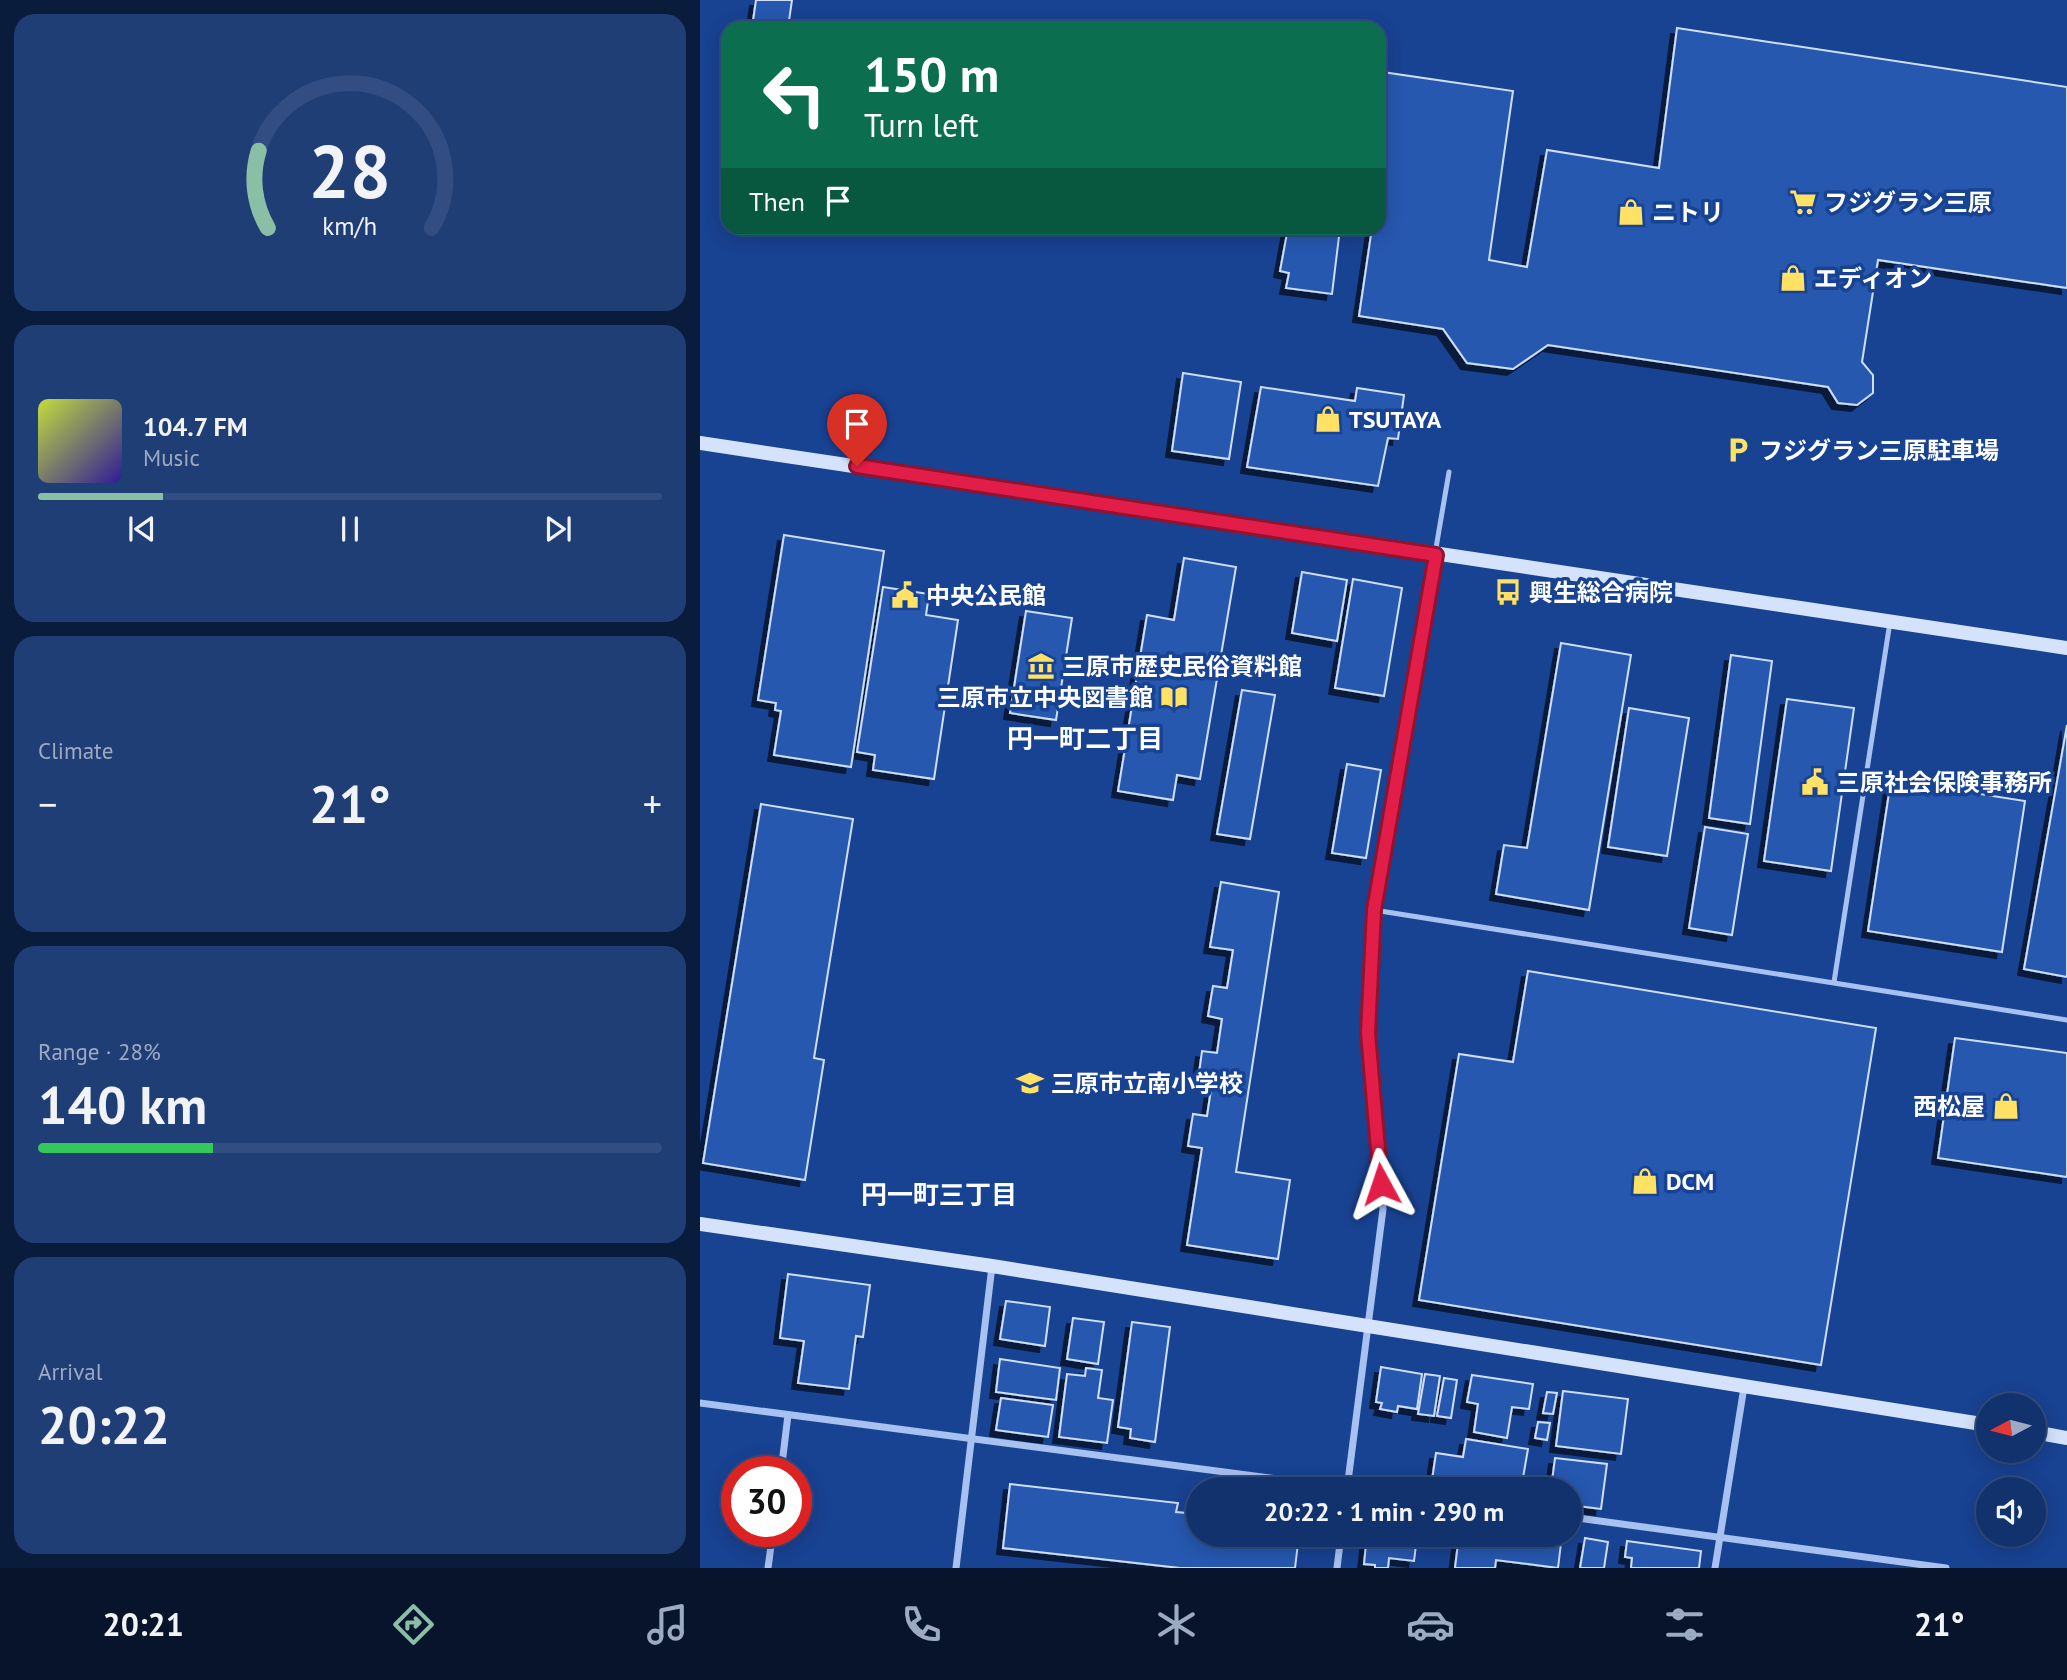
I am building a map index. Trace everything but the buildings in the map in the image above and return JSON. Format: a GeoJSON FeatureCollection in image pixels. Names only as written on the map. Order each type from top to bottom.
{"type":"FeatureCollection","features":[{"type":"Feature","properties":{"kind":"street"},"geometry":{"type":"LineString","coordinates":[[700,443],[2067,648]]}},
{"type":"Feature","properties":{"kind":"street"},"geometry":{"type":"LineString","coordinates":[[1349,1477],[1384,1209],[1368,1033],[1374,910]]}},
{"type":"Feature","properties":{"kind":"street"},"geometry":{"type":"LineString","coordinates":[[700,1224],[992,1266],[1976,1423]]}},
{"type":"Feature","properties":{"kind":"street"},"geometry":{"type":"LineString","coordinates":[[956,1568],[992,1266]]}},
{"type":"Feature","properties":{"kind":"street"},"geometry":{"type":"LineString","coordinates":[[1715,1568],[1744,1387]]}},
{"type":"Feature","properties":{"kind":"street"},"geometry":{"type":"LineString","coordinates":[[700,1403],[1257,1477]]}},
{"type":"Feature","properties":{"kind":"street"},"geometry":{"type":"LineString","coordinates":[[782,1456],[788,1415]]}},
{"type":"Feature","properties":{"kind":"street"},"geometry":{"type":"LineString","coordinates":[[2046,1434],[2067,1438]]}},
{"type":"Feature","properties":{"kind":"street"},"geometry":{"type":"LineString","coordinates":[[1582,1519],[1946,1568]]}},
{"type":"Feature","properties":{"kind":"street"},"geometry":{"type":"LineString","coordinates":[[768,1568],[771,1547]]}},
{"type":"Feature","properties":{"kind":"street"},"geometry":{"type":"LineString","coordinates":[[1337,1568],[1340,1547]]}},
{"type":"Feature","properties":{"kind":"lane"},"geometry":{"type":"LineString","coordinates":[[1449,472],[1374,910],[2067,1020]]}},
{"type":"Feature","properties":{"kind":"lane"},"geometry":{"type":"LineString","coordinates":[[1834,982],[1890,621]]}},
{"type":"Feature","properties":{"kind":"place","name":"フジグラン三原"},"geometry":{"type":"Point","coordinates":[1803,202]}},
{"type":"Feature","properties":{"kind":"place","name":"ニトリ"},"geometry":{"type":"Point","coordinates":[1631,212]}},
{"type":"Feature","properties":{"kind":"place","name":"エディオン"},"geometry":{"type":"Point","coordinates":[1793,278]}},
{"type":"Feature","properties":{"kind":"place","name":"TSUTAYA"},"geometry":{"type":"Point","coordinates":[1328,419]}},
{"type":"Feature","properties":{"kind":"place","name":"フジグラン三原駐車場"},"geometry":{"type":"Point","coordinates":[1738,450]}},
{"type":"Feature","properties":{"kind":"place","name":"興生総合病院"},"geometry":{"type":"Point","coordinates":[1508,592]}},
{"type":"Feature","properties":{"kind":"place","name":"中央公民館"},"geometry":{"type":"Point","coordinates":[905,595]}},
{"type":"Feature","properties":{"kind":"place","name":"三原市歴史民俗資料館"},"geometry":{"type":"Point","coordinates":[1041,666]}},
{"type":"Feature","properties":{"kind":"place","name":"三原市立中央図書館"},"geometry":{"type":"Point","coordinates":[1174,697]}},
{"type":"Feature","properties":{"kind":"place","name":"三原社会保険事務所"},"geometry":{"type":"Point","coordinates":[1815,782]}},
{"type":"Feature","properties":{"kind":"place","name":"三原市立南小学校"},"geometry":{"type":"Point","coordinates":[1030,1083]}},
{"type":"Feature","properties":{"kind":"place","name":"西松屋"},"geometry":{"type":"Point","coordinates":[2006,1106]}},
{"type":"Feature","properties":{"kind":"place","name":"DCM"},"geometry":{"type":"Point","coordinates":[1645,1181]}},
{"type":"Feature","properties":{"kind":"district","name":"円一町二丁目"},"geometry":{"type":"Point","coordinates":[1085,738]}},
{"type":"Feature","properties":{"kind":"district","name":"円一町三丁目"},"geometry":{"type":"Point","coordinates":[939,1194]}},
{"type":"Feature","properties":{"kind":"route"},"geometry":{"type":"LineString","coordinates":[[857,466],[1436,555],[1374,910],[1368,1033],[1381,1184]]}}]}
